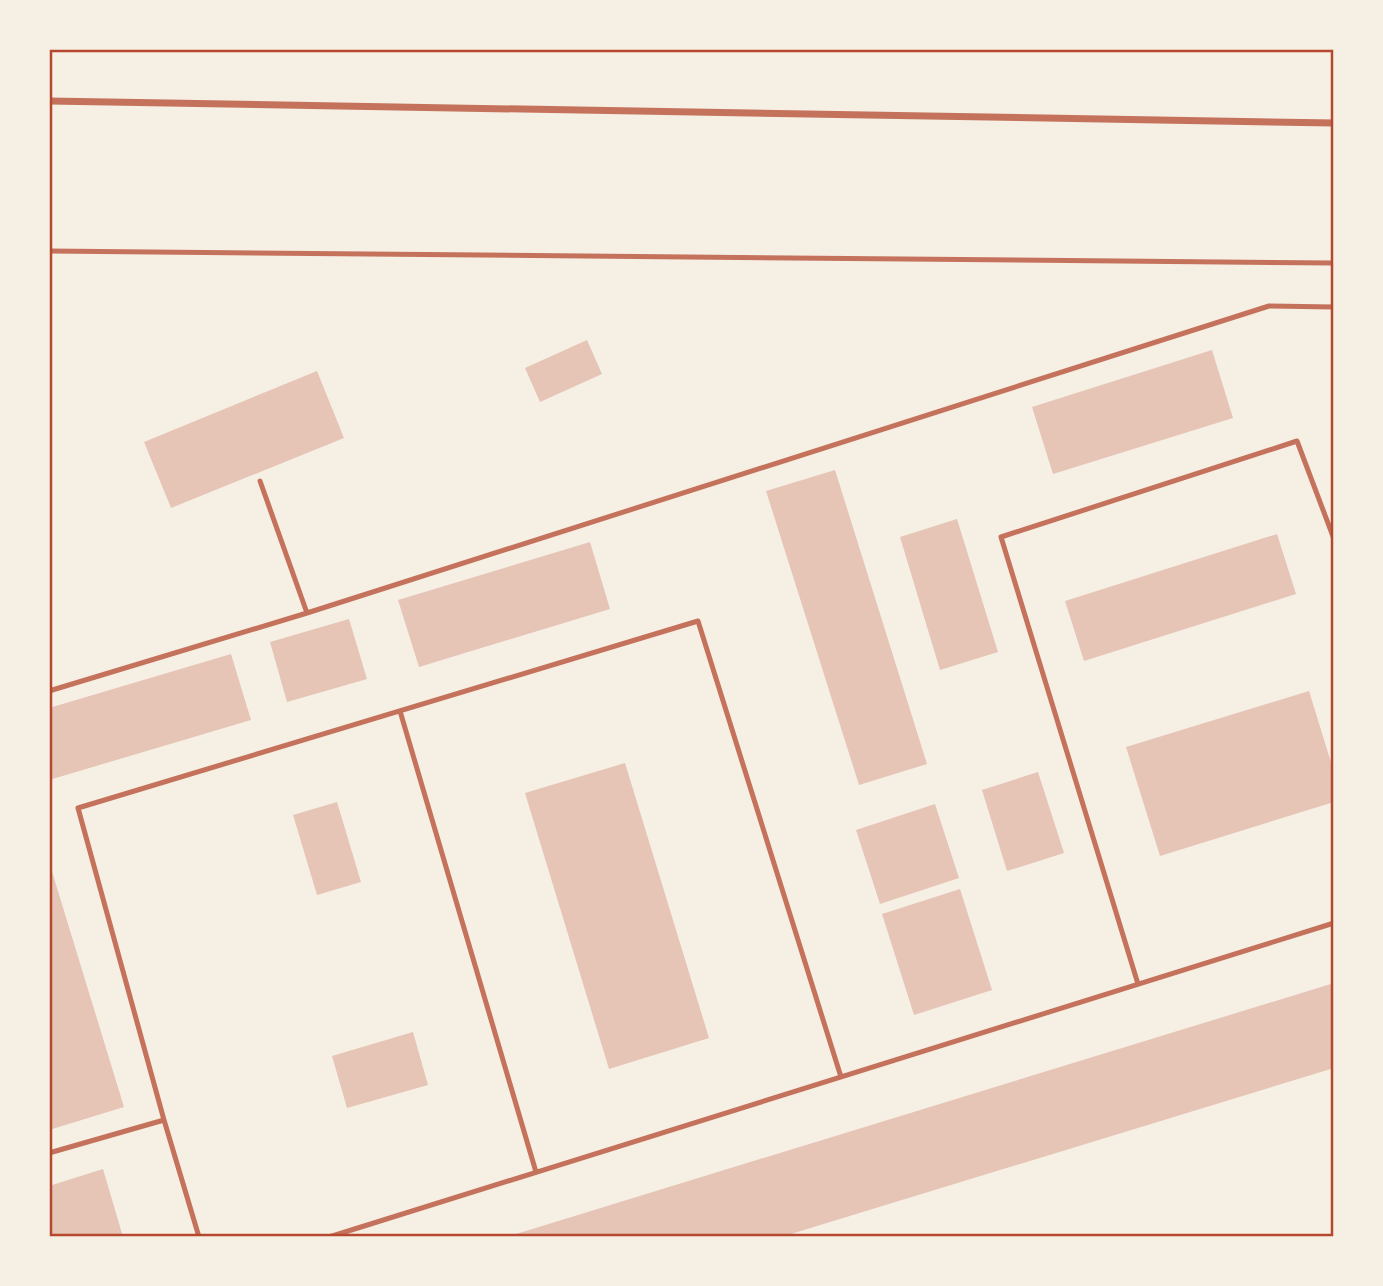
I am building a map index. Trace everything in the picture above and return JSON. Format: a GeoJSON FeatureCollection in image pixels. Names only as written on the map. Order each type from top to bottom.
{"type":"FeatureCollection","features":[{"type":"Feature","properties":{"kind":"street"},"geometry":{"type":"LineString","coordinates":[[49,101],[1334,123]]}},
{"type":"Feature","properties":{"kind":"lane"},"geometry":{"type":"LineString","coordinates":[[49,251],[1334,263]]}},
{"type":"Feature","properties":{"kind":"lane"},"geometry":{"type":"LineString","coordinates":[[49,691],[307,613],[1269,306],[1334,307]]}},
{"type":"Feature","properties":{"kind":"lane"},"geometry":{"type":"LineString","coordinates":[[1138,984],[1001,537],[1297,441],[1334,539]]}},
{"type":"Feature","properties":{"kind":"lane"},"geometry":{"type":"LineString","coordinates":[[260,481],[307,613]]}},
{"type":"Feature","properties":{"kind":"lane"},"geometry":{"type":"LineString","coordinates":[[199,1237],[78,808],[698,621],[841,1077]]}},
{"type":"Feature","properties":{"kind":"lane"},"geometry":{"type":"LineString","coordinates":[[400,711],[536,1172]]}},
{"type":"Feature","properties":{"kind":"lane"},"geometry":{"type":"LineString","coordinates":[[329,1237],[1334,923]]}},
{"type":"Feature","properties":{"kind":"lane"},"geometry":{"type":"LineString","coordinates":[[49,1153],[164,1120]]}},
{"type":"Feature","properties":{"kind":"building"},"geometry":{"type":"Polygon","coordinates":[[[587,340],[602,374],[540,402],[525,368],[587,340]]]}},
{"type":"Feature","properties":{"kind":"building"},"geometry":{"type":"Polygon","coordinates":[[[1212,350],[1233,418],[1053,474],[1032,407],[1212,350]]]}},
{"type":"Feature","properties":{"kind":"building"},"geometry":{"type":"Polygon","coordinates":[[[317,371],[344,438],[171,508],[144,442],[317,371]]]}},
{"type":"Feature","properties":{"kind":"building"},"geometry":{"type":"Polygon","coordinates":[[[835,470],[927,764],[859,785],[766,491],[835,470]]]}},
{"type":"Feature","properties":{"kind":"building"},"geometry":{"type":"Polygon","coordinates":[[[957,519],[998,652],[940,670],[900,537],[957,519]]]}},
{"type":"Feature","properties":{"kind":"building"},"geometry":{"type":"Polygon","coordinates":[[[1277,534],[1296,594],[1084,661],[1065,601],[1277,534]]]}},
{"type":"Feature","properties":{"kind":"building"},"geometry":{"type":"Polygon","coordinates":[[[590,542],[610,609],[419,667],[398,600],[590,542]]]}},
{"type":"Feature","properties":{"kind":"building"},"geometry":{"type":"Polygon","coordinates":[[[349,619],[367,679],[287,702],[270,642],[349,619]]]}},
{"type":"Feature","properties":{"kind":"building"},"geometry":{"type":"Polygon","coordinates":[[[231,654],[251,720],[49,780],[49,708],[231,654]]]}},
{"type":"Feature","properties":{"kind":"building"},"geometry":{"type":"Polygon","coordinates":[[[1309,691],[1334,772],[1334,802],[1160,856],[1126,747],[1309,691]]]}},
{"type":"Feature","properties":{"kind":"building"},"geometry":{"type":"Polygon","coordinates":[[[625,763],[709,1038],[609,1069],[525,793],[625,763]]]}},
{"type":"Feature","properties":{"kind":"building"},"geometry":{"type":"Polygon","coordinates":[[[1038,772],[1064,853],[1007,871],[982,790],[1038,772]]]}},
{"type":"Feature","properties":{"kind":"building"},"geometry":{"type":"Polygon","coordinates":[[[337,802],[361,882],[317,895],[293,815],[337,802]]]}},
{"type":"Feature","properties":{"kind":"building"},"geometry":{"type":"Polygon","coordinates":[[[935,804],[959,878],[880,904],[856,830],[935,804]]]}},
{"type":"Feature","properties":{"kind":"building"},"geometry":{"type":"Polygon","coordinates":[[[49,866],[124,1107],[49,1130],[49,866]]]}},
{"type":"Feature","properties":{"kind":"building"},"geometry":{"type":"Polygon","coordinates":[[[960,889],[992,990],[914,1015],[882,914],[960,889]]]}},
{"type":"Feature","properties":{"kind":"building"},"geometry":{"type":"Polygon","coordinates":[[[1334,983],[1334,1068],[781,1237],[506,1237],[1334,983]]]}},
{"type":"Feature","properties":{"kind":"building"},"geometry":{"type":"Polygon","coordinates":[[[413,1032],[428,1085],[347,1108],[332,1056],[413,1032]]]}},
{"type":"Feature","properties":{"kind":"building"},"geometry":{"type":"Polygon","coordinates":[[[103,1169],[123,1237],[49,1237],[49,1186],[103,1169]]]}}]}
